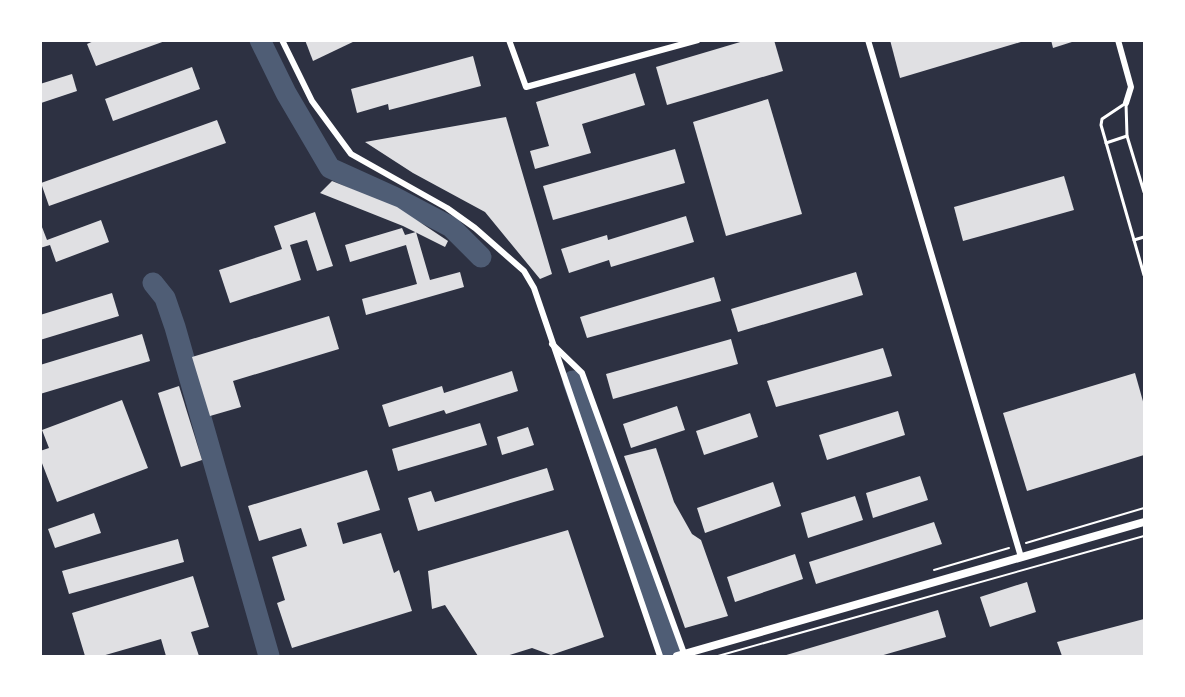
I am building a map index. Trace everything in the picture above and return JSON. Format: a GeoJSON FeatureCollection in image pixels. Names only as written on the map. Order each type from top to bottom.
{"type":"FeatureCollection","features":[{"type":"Feature","properties":{"kind":"main road"},"geometry":{"type":"LineString","coordinates":[[682,656],[1144,522]]}},
{"type":"Feature","properties":{"kind":"street"},"geometry":{"type":"LineString","coordinates":[[282,40],[312,102],[351,154],[447,208],[475,228],[524,272],[534,288],[660,657]]}},
{"type":"Feature","properties":{"kind":"street"},"geometry":{"type":"LineString","coordinates":[[509,40],[526,87],[698,40]]}},
{"type":"Feature","properties":{"kind":"street"},"geometry":{"type":"LineString","coordinates":[[868,40],[1021,557]]}},
{"type":"Feature","properties":{"kind":"street"},"geometry":{"type":"LineString","coordinates":[[1118,40],[1131,87],[1126,103]]}},
{"type":"Feature","properties":{"kind":"street"},"geometry":{"type":"LineString","coordinates":[[552,343],[582,373],[682,656]]}},
{"type":"Feature","properties":{"kind":"lane"},"geometry":{"type":"LineString","coordinates":[[1144,192],[1128,136],[1126,103],[1102,118],[1106,143],[1144,275]]}},
{"type":"Feature","properties":{"kind":"lane"},"geometry":{"type":"LineString","coordinates":[[1106,143],[1128,136]]}},
{"type":"Feature","properties":{"kind":"lane"},"geometry":{"type":"LineString","coordinates":[[1134,240],[1144,237]]}},
{"type":"Feature","properties":{"kind":"path"},"geometry":{"type":"LineString","coordinates":[[718,657],[1144,536]]}},
{"type":"Feature","properties":{"kind":"building"},"geometry":{"type":"Polygon","coordinates":[[[96,40],[165,41],[96,66],[87,44],[96,40]]]}},
{"type":"Feature","properties":{"kind":"building"},"geometry":{"type":"Polygon","coordinates":[[[305,40],[357,40],[313,61],[305,40]]]}},
{"type":"Feature","properties":{"kind":"building"},"geometry":{"type":"Polygon","coordinates":[[[747,40],[774,40],[783,71],[667,105],[656,67],[747,40]]]}},
{"type":"Feature","properties":{"kind":"building"},"geometry":{"type":"Polygon","coordinates":[[[890,40],[1024,40],[1024,41],[900,78],[890,40]]]}},
{"type":"Feature","properties":{"kind":"building"},"geometry":{"type":"Polygon","coordinates":[[[1051,40],[1075,40],[1075,41],[1053,48],[1051,40]]]}},
{"type":"Feature","properties":{"kind":"building"},"geometry":{"type":"Polygon","coordinates":[[[473,56],[481,86],[389,110],[388,104],[357,113],[351,89],[473,56]]]}},
{"type":"Feature","properties":{"kind":"building"},"geometry":{"type":"Polygon","coordinates":[[[192,67],[200,89],[113,121],[105,99],[192,67]]]}},
{"type":"Feature","properties":{"kind":"building"},"geometry":{"type":"Polygon","coordinates":[[[635,73],[645,105],[582,124],[591,153],[535,169],[530,151],[549,146],[536,102],[635,73]]]}},
{"type":"Feature","properties":{"kind":"building"},"geometry":{"type":"Polygon","coordinates":[[[72,74],[77,91],[41,103],[40,84],[72,74]]]}},
{"type":"Feature","properties":{"kind":"building"},"geometry":{"type":"Polygon","coordinates":[[[768,99],[802,214],[726,236],[693,122],[768,99]]]}},
{"type":"Feature","properties":{"kind":"building"},"geometry":{"type":"Polygon","coordinates":[[[506,117],[552,274],[540,279],[485,212],[413,173],[365,142],[506,117]]]}},
{"type":"Feature","properties":{"kind":"building"},"geometry":{"type":"Polygon","coordinates":[[[217,120],[226,143],[49,206],[41,183],[217,120]]]}},
{"type":"Feature","properties":{"kind":"building"},"geometry":{"type":"Polygon","coordinates":[[[675,149],[685,183],[553,220],[543,186],[675,149]]]}},
{"type":"Feature","properties":{"kind":"building"},"geometry":{"type":"Polygon","coordinates":[[[1064,176],[1074,210],[963,241],[954,207],[1064,176]]]}},
{"type":"Feature","properties":{"kind":"building"},"geometry":{"type":"Polygon","coordinates":[[[332,181],[397,207],[448,241],[445,247],[403,226],[320,193],[332,181]]]}},
{"type":"Feature","properties":{"kind":"building"},"geometry":{"type":"Polygon","coordinates":[[[315,212],[333,266],[317,271],[307,240],[290,245],[301,280],[230,303],[219,270],[282,249],[274,226],[315,212]]]}},
{"type":"Feature","properties":{"kind":"building"},"geometry":{"type":"Polygon","coordinates":[[[686,216],[694,242],[611,267],[609,260],[569,273],[561,249],[607,235],[608,240],[686,216]]]}},
{"type":"Feature","properties":{"kind":"building"},"geometry":{"type":"Polygon","coordinates":[[[101,220],[109,242],[56,262],[50,245],[40,248],[40,222],[47,240],[101,220]]]}},
{"type":"Feature","properties":{"kind":"building"},"geometry":{"type":"Polygon","coordinates":[[[402,228],[405,235],[416,232],[430,280],[460,272],[464,287],[366,315],[362,299],[417,284],[406,245],[350,262],[345,245],[402,228]]]}},
{"type":"Feature","properties":{"kind":"building"},"geometry":{"type":"Polygon","coordinates":[[[856,272],[863,295],[738,332],[731,309],[856,272]]]}},
{"type":"Feature","properties":{"kind":"building"},"geometry":{"type":"Polygon","coordinates":[[[714,277],[721,301],[587,338],[580,317],[714,277]]]}},
{"type":"Feature","properties":{"kind":"building"},"geometry":{"type":"Polygon","coordinates":[[[112,293],[119,316],[40,340],[40,315],[112,293]]]}},
{"type":"Feature","properties":{"kind":"building"},"geometry":{"type":"Polygon","coordinates":[[[329,316],[339,349],[233,381],[241,407],[210,416],[192,357],[329,316]]]}},
{"type":"Feature","properties":{"kind":"building"},"geometry":{"type":"Polygon","coordinates":[[[142,334],[150,361],[40,394],[40,365],[142,334]]]}},
{"type":"Feature","properties":{"kind":"building"},"geometry":{"type":"Polygon","coordinates":[[[731,339],[738,364],[613,399],[606,374],[731,339]]]}},
{"type":"Feature","properties":{"kind":"building"},"geometry":{"type":"Polygon","coordinates":[[[883,348],[892,376],[776,407],[767,381],[883,348]]]}},
{"type":"Feature","properties":{"kind":"building"},"geometry":{"type":"Polygon","coordinates":[[[512,371],[518,391],[446,414],[444,410],[389,427],[382,405],[442,386],[444,393],[512,371]]]}},
{"type":"Feature","properties":{"kind":"building"},"geometry":{"type":"Polygon","coordinates":[[[1135,373],[1144,405],[1144,455],[1027,491],[1003,413],[1135,373]]]}},
{"type":"Feature","properties":{"kind":"building"},"geometry":{"type":"Polygon","coordinates":[[[179,386],[202,460],[181,467],[158,393],[179,386]]]}},
{"type":"Feature","properties":{"kind":"building"},"geometry":{"type":"Polygon","coordinates":[[[122,400],[148,468],[57,502],[40,458],[40,451],[49,448],[42,430],[122,400]]]}},
{"type":"Feature","properties":{"kind":"building"},"geometry":{"type":"Polygon","coordinates":[[[677,406],[685,430],[631,448],[623,424],[677,406]]]}},
{"type":"Feature","properties":{"kind":"building"},"geometry":{"type":"Polygon","coordinates":[[[898,411],[905,435],[827,460],[819,435],[898,411]]]}},
{"type":"Feature","properties":{"kind":"building"},"geometry":{"type":"Polygon","coordinates":[[[750,413],[758,437],[704,455],[696,431],[750,413]]]}},
{"type":"Feature","properties":{"kind":"building"},"geometry":{"type":"Polygon","coordinates":[[[480,423],[487,445],[398,471],[392,449],[480,423]]]}},
{"type":"Feature","properties":{"kind":"building"},"geometry":{"type":"Polygon","coordinates":[[[528,427],[534,445],[502,455],[497,437],[528,427]]]}},
{"type":"Feature","properties":{"kind":"building"},"geometry":{"type":"Polygon","coordinates":[[[656,448],[674,502],[692,534],[701,540],[728,616],[685,628],[624,456],[656,448]]]}},
{"type":"Feature","properties":{"kind":"building"},"geometry":{"type":"Polygon","coordinates":[[[547,468],[554,490],[418,531],[408,498],[431,491],[435,502],[547,468]]]}},
{"type":"Feature","properties":{"kind":"building"},"geometry":{"type":"Polygon","coordinates":[[[367,470],[380,510],[337,523],[343,544],[381,533],[394,573],[399,570],[412,611],[292,648],[277,603],[285,600],[272,557],[307,546],[301,528],[259,541],[248,506],[367,470]]]}},
{"type":"Feature","properties":{"kind":"building"},"geometry":{"type":"Polygon","coordinates":[[[920,476],[928,500],[873,518],[866,493],[920,476]]]}},
{"type":"Feature","properties":{"kind":"building"},"geometry":{"type":"Polygon","coordinates":[[[773,482],[781,506],[705,533],[697,508],[773,482]]]}},
{"type":"Feature","properties":{"kind":"building"},"geometry":{"type":"Polygon","coordinates":[[[855,496],[863,520],[808,538],[801,513],[855,496]]]}},
{"type":"Feature","properties":{"kind":"building"},"geometry":{"type":"Polygon","coordinates":[[[94,513],[101,533],[55,548],[48,529],[94,513]]]}},
{"type":"Feature","properties":{"kind":"building"},"geometry":{"type":"Polygon","coordinates":[[[934,522],[942,544],[816,584],[809,562],[934,522]]]}},
{"type":"Feature","properties":{"kind":"building"},"geometry":{"type":"Polygon","coordinates":[[[568,530],[604,637],[551,655],[532,648],[506,656],[478,656],[445,605],[432,609],[428,571],[568,530]]]}},
{"type":"Feature","properties":{"kind":"building"},"geometry":{"type":"Polygon","coordinates":[[[178,539],[184,562],[69,594],[62,571],[178,539]]]}},
{"type":"Feature","properties":{"kind":"building"},"geometry":{"type":"Polygon","coordinates":[[[795,554],[803,579],[735,602],[727,577],[795,554]]]}},
{"type":"Feature","properties":{"kind":"building"},"geometry":{"type":"Polygon","coordinates":[[[193,576],[209,627],[191,632],[199,656],[166,656],[161,639],[102,656],[85,656],[72,613],[193,576]]]}},
{"type":"Feature","properties":{"kind":"building"},"geometry":{"type":"Polygon","coordinates":[[[1027,582],[1036,612],[990,627],[980,597],[1027,582]]]}},
{"type":"Feature","properties":{"kind":"building"},"geometry":{"type":"Polygon","coordinates":[[[938,610],[946,637],[880,656],[783,656],[938,610]]]}},
{"type":"Feature","properties":{"kind":"building"},"geometry":{"type":"Polygon","coordinates":[[[1144,619],[1144,656],[1062,656],[1057,642],[1144,619]]]}},
{"type":"Feature","properties":{"kind":"waterway"},"geometry":{"type":"LineString","coordinates":[[260,40],[286,93],[330,168],[394,197],[451,227],[481,257]]}},
{"type":"Feature","properties":{"kind":"waterway"},"geometry":{"type":"LineString","coordinates":[[153,283],[165,298],[175,327],[269,656]]}},
{"type":"Feature","properties":{"kind":"waterway"},"geometry":{"type":"LineString","coordinates":[[573,381],[671,656]]}}]}
